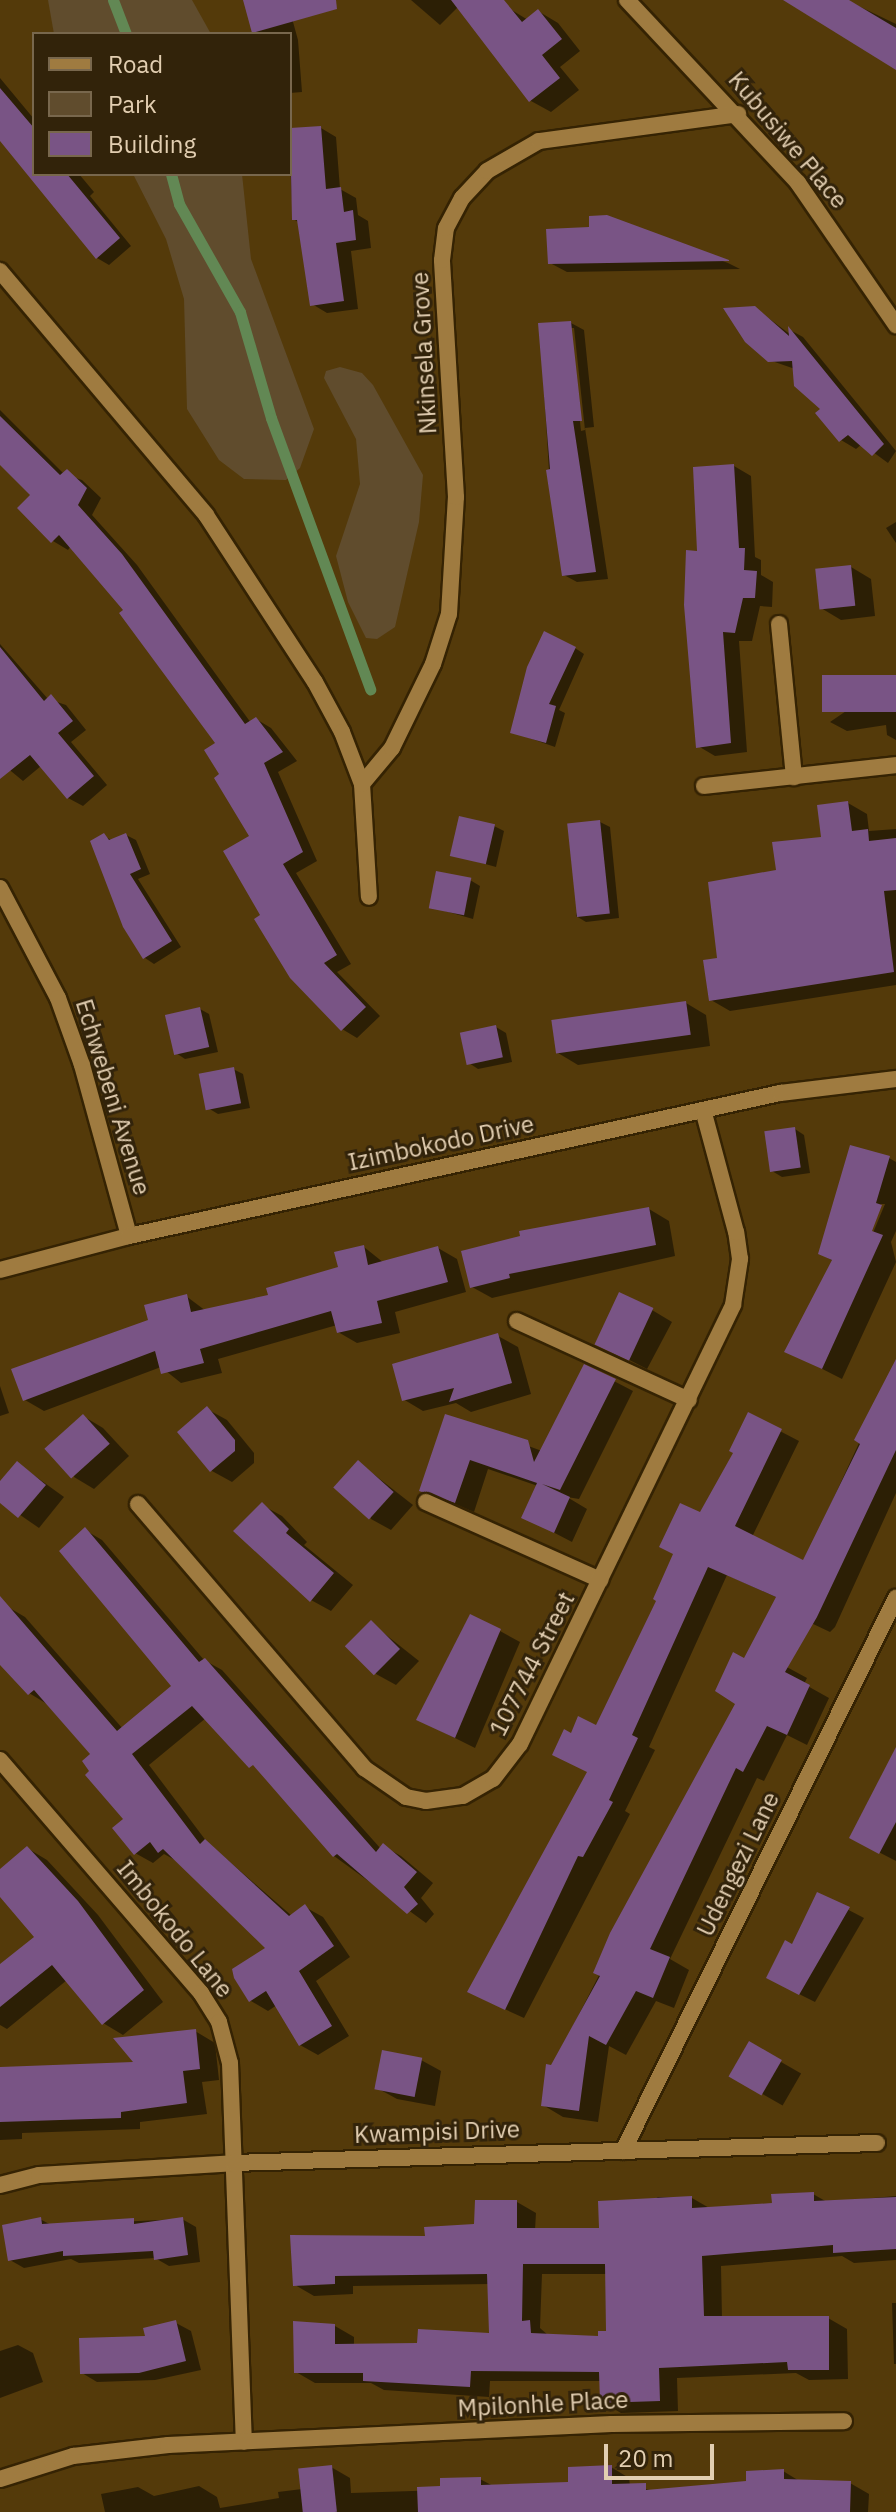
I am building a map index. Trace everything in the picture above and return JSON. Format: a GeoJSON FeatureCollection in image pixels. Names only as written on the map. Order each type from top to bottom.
{"type":"FeatureCollection","features":[{"type":"Feature","properties":{"kind":"street","name":"Kubusiwe Place"},"geometry":{"type":"LineString","coordinates":[[627,0],[738,114],[830,226],[896,325]]}},
{"type":"Feature","properties":{"kind":"street","name":"Nkinsela Grove"},"geometry":{"type":"LineString","coordinates":[[362,784],[405,722],[449,614],[456,497],[442,260],[446,228],[462,198],[487,171],[539,141],[738,114]]}},
{"type":"Feature","properties":{"kind":"street"},"geometry":{"type":"LineString","coordinates":[[0,271],[206,515],[315,682],[362,784],[369,897]]}},
{"type":"Feature","properties":{"kind":"street"},"geometry":{"type":"LineString","coordinates":[[779,624],[794,777]]}},
{"type":"Feature","properties":{"kind":"street"},"geometry":{"type":"LineString","coordinates":[[704,786],[896,765]]}},
{"type":"Feature","properties":{"kind":"street","name":"Echwebeni Avenue"},"geometry":{"type":"LineString","coordinates":[[0,888],[63,1011],[129,1236]]}},
{"type":"Feature","properties":{"kind":"street","name":"Izimbokodo Drive"},"geometry":{"type":"LineString","coordinates":[[0,1270],[129,1236],[780,1093],[896,1079]]}},
{"type":"Feature","properties":{"kind":"street","name":"107744 Street"},"geometry":{"type":"LineString","coordinates":[[138,1504],[364,1768],[406,1797],[426,1801],[463,1796],[508,1764],[733,1305],[740,1259],[703,1110]]}},
{"type":"Feature","properties":{"kind":"street"},"geometry":{"type":"LineString","coordinates":[[517,1321],[689,1400]]}},
{"type":"Feature","properties":{"kind":"street"},"geometry":{"type":"LineString","coordinates":[[426,1502],[600,1580]]}},
{"type":"Feature","properties":{"kind":"street","name":"Udengezi Lane"},"geometry":{"type":"LineString","coordinates":[[623,2151],[896,1598]]}},
{"type":"Feature","properties":{"kind":"street","name":"Imbokodo Lane"},"geometry":{"type":"LineString","coordinates":[[0,1760],[201,1993],[219,2022],[230,2063],[233,2163]]}},
{"type":"Feature","properties":{"kind":"street","name":"Kwampisi Drive"},"geometry":{"type":"LineString","coordinates":[[0,2185],[39,2175],[233,2163],[877,2143]]}},
{"type":"Feature","properties":{"kind":"street"},"geometry":{"type":"LineString","coordinates":[[233,2163],[244,2442]]}},
{"type":"Feature","properties":{"kind":"street","name":"Mpilonhle Place"},"geometry":{"type":"LineString","coordinates":[[0,2479],[110,2449],[612,2424],[844,2421]]}},
{"type":"Feature","properties":{"kind":"green space"},"geometry":{"type":"Polygon","coordinates":[[[48,0],[192,0],[210,32],[54,32],[48,0]]]}},
{"type":"Feature","properties":{"kind":"green space"},"geometry":{"type":"Polygon","coordinates":[[[134,176],[242,176],[251,259],[314,429],[300,468],[286,480],[244,479],[219,460],[187,409],[184,299],[166,239],[134,176]]]}},
{"type":"Feature","properties":{"kind":"green space"},"geometry":{"type":"Polygon","coordinates":[[[340,367],[362,373],[373,385],[423,475],[419,522],[395,627],[377,639],[366,638],[348,602],[336,556],[360,484],[356,439],[324,378],[326,371],[340,367]]]}},
{"type":"Feature","properties":{"kind":"building"},"geometry":{"type":"Polygon","coordinates":[[[243,0],[336,0],[337,9],[252,32],[243,0]]]}},
{"type":"Feature","properties":{"kind":"building"},"geometry":{"type":"Polygon","coordinates":[[[451,0],[504,0],[522,22],[538,9],[562,39],[542,55],[560,78],[529,102],[451,0]]]}},
{"type":"Feature","properties":{"kind":"building"},"geometry":{"type":"Polygon","coordinates":[[[783,0],[849,0],[896,28],[896,70],[783,0]]]}},
{"type":"Feature","properties":{"kind":"building"},"geometry":{"type":"Polygon","coordinates":[[[0,88],[32,126],[32,176],[69,176],[120,238],[96,259],[0,141],[0,88]]]}},
{"type":"Feature","properties":{"kind":"building"},"geometry":{"type":"Polygon","coordinates":[[[321,126],[326,189],[341,187],[344,212],[353,210],[356,240],[336,243],[344,301],[310,306],[297,220],[292,220],[292,128],[321,126]]]}},
{"type":"Feature","properties":{"kind":"building"},"geometry":{"type":"Polygon","coordinates":[[[607,215],[729,261],[548,264],[546,229],[589,227],[589,216],[607,215]]]}},
{"type":"Feature","properties":{"kind":"building"},"geometry":{"type":"Polygon","coordinates":[[[755,306],[789,336],[788,326],[884,444],[872,456],[848,435],[839,442],[815,413],[820,409],[794,386],[792,361],[768,362],[745,342],[723,308],[755,306]]]}},
{"type":"Feature","properties":{"kind":"building"},"geometry":{"type":"Polygon","coordinates":[[[571,321],[582,421],[573,421],[596,572],[562,576],[546,470],[550,469],[538,323],[571,321]]]}},
{"type":"Feature","properties":{"kind":"building"},"geometry":{"type":"Polygon","coordinates":[[[0,416],[60,475],[67,469],[87,488],[78,505],[122,554],[245,724],[256,717],[283,752],[264,763],[303,852],[283,864],[337,955],[324,963],[366,1007],[341,1031],[290,978],[254,919],[260,915],[223,851],[249,836],[214,778],[219,774],[204,750],[215,743],[119,613],[123,610],[59,535],[51,543],[17,508],[30,495],[0,465],[0,416]]]}},
{"type":"Feature","properties":{"kind":"building"},"geometry":{"type":"Polygon","coordinates":[[[734,464],[739,548],[745,548],[744,570],[757,571],[755,598],[743,598],[735,633],[723,632],[731,743],[696,748],[684,605],[686,550],[697,551],[693,467],[734,464]]]}},
{"type":"Feature","properties":{"kind":"building"},"geometry":{"type":"Polygon","coordinates":[[[851,565],[855,606],[819,610],[815,569],[851,565]]]}},
{"type":"Feature","properties":{"kind":"building"},"geometry":{"type":"Polygon","coordinates":[[[544,631],[576,647],[549,704],[556,706],[546,743],[510,733],[527,667],[544,631]]]}},
{"type":"Feature","properties":{"kind":"building"},"geometry":{"type":"Polygon","coordinates":[[[0,647],[44,701],[51,694],[73,721],[58,733],[94,776],[67,799],[30,755],[0,779],[0,647]]]}},
{"type":"Feature","properties":{"kind":"building"},"geometry":{"type":"Polygon","coordinates":[[[822,675],[896,675],[896,712],[822,712],[822,675]]]}},
{"type":"Feature","properties":{"kind":"building"},"geometry":{"type":"Polygon","coordinates":[[[848,801],[852,831],[868,829],[869,841],[896,838],[896,890],[884,891],[894,972],[709,1001],[703,960],[717,958],[708,882],[776,870],[772,842],[821,837],[817,805],[848,801]]]}},
{"type":"Feature","properties":{"kind":"building"},"geometry":{"type":"Polygon","coordinates":[[[459,816],[495,824],[486,864],[450,856],[459,816]]]}},
{"type":"Feature","properties":{"kind":"building"},"geometry":{"type":"Polygon","coordinates":[[[600,820],[610,913],[577,917],[567,823],[600,820]]]}},
{"type":"Feature","properties":{"kind":"building"},"geometry":{"type":"Polygon","coordinates":[[[104,833],[109,840],[126,833],[141,869],[130,874],[172,941],[143,959],[123,927],[90,841],[104,833]]]}},
{"type":"Feature","properties":{"kind":"building"},"geometry":{"type":"Polygon","coordinates":[[[436,871],[471,878],[464,915],[429,908],[436,871]]]}},
{"type":"Feature","properties":{"kind":"building"},"geometry":{"type":"Polygon","coordinates":[[[686,1001],[691,1035],[556,1054],[551,1020],[686,1001]]]}},
{"type":"Feature","properties":{"kind":"building"},"geometry":{"type":"Polygon","coordinates":[[[200,1007],[209,1047],[174,1055],[165,1015],[200,1007]]]}},
{"type":"Feature","properties":{"kind":"building"},"geometry":{"type":"Polygon","coordinates":[[[496,1025],[503,1057],[467,1065],[460,1033],[496,1025]]]}},
{"type":"Feature","properties":{"kind":"building"},"geometry":{"type":"Polygon","coordinates":[[[234,1067],[241,1103],[206,1110],[199,1074],[234,1067]]]}},
{"type":"Feature","properties":{"kind":"building"},"geometry":{"type":"Polygon","coordinates":[[[795,1127],[801,1168],[770,1172],[764,1131],[795,1127]]]}},
{"type":"Feature","properties":{"kind":"building"},"geometry":{"type":"Polygon","coordinates":[[[850,1145],[890,1156],[876,1203],[882,1205],[872,1231],[883,1235],[822,1369],[784,1352],[832,1260],[818,1254],[850,1145]]]}},
{"type":"Feature","properties":{"kind":"building"},"geometry":{"type":"Polygon","coordinates":[[[649,1207],[656,1245],[509,1274],[510,1278],[470,1288],[461,1251],[520,1236],[519,1231],[649,1207]]]}},
{"type":"Feature","properties":{"kind":"building"},"geometry":{"type":"Polygon","coordinates":[[[364,1245],[368,1265],[438,1246],[448,1282],[377,1301],[382,1323],[337,1333],[331,1311],[200,1349],[204,1363],[161,1374],[155,1351],[23,1401],[11,1369],[148,1320],[144,1305],[187,1294],[191,1312],[268,1295],[266,1288],[338,1267],[334,1252],[364,1245]]]}},
{"type":"Feature","properties":{"kind":"building"},"geometry":{"type":"Polygon","coordinates":[[[619,1292],[653,1308],[629,1361],[594,1345],[619,1292]]]}},
{"type":"Feature","properties":{"kind":"building"},"geometry":{"type":"Polygon","coordinates":[[[498,1333],[512,1383],[449,1402],[454,1388],[402,1401],[392,1364],[498,1333]]]}},
{"type":"Feature","properties":{"kind":"building"},"geometry":{"type":"Polygon","coordinates":[[[896,1359],[896,1450],[817,1617],[785,1672],[810,1685],[787,1735],[767,1726],[743,1772],[736,1768],[650,1949],[670,1957],[653,1998],[636,1991],[606,2045],[589,2036],[579,2111],[541,2106],[546,2064],[551,2065],[600,1976],[593,1973],[610,1933],[735,1704],[715,1691],[733,1652],[744,1658],[776,1597],[708,1567],[632,1735],[638,1738],[609,1800],[613,1802],[583,1857],[578,1856],[505,2010],[467,1992],[587,1772],[552,1755],[564,1729],[571,1733],[578,1716],[596,1725],[656,1601],[653,1599],[673,1554],[659,1547],[680,1503],[700,1512],[733,1453],[729,1451],[748,1412],[782,1429],[735,1526],[803,1560],[860,1444],[854,1440],[896,1359]]]}},
{"type":"Feature","properties":{"kind":"building"},"geometry":{"type":"Polygon","coordinates":[[[584,1364],[616,1379],[560,1490],[542,1484],[570,1497],[554,1533],[521,1518],[537,1483],[470,1460],[455,1503],[419,1491],[445,1414],[528,1440],[534,1462],[584,1364]]]}},
{"type":"Feature","properties":{"kind":"building"},"geometry":{"type":"Polygon","coordinates":[[[207,1406],[235,1440],[235,1451],[210,1472],[177,1432],[207,1406]]]}},
{"type":"Feature","properties":{"kind":"building"},"geometry":{"type":"Polygon","coordinates":[[[83,1414],[110,1444],[71,1479],[44,1449],[83,1414]]]}},
{"type":"Feature","properties":{"kind":"building"},"geometry":{"type":"Polygon","coordinates":[[[358,1460],[394,1492],[369,1520],[333,1487],[358,1460]]]}},
{"type":"Feature","properties":{"kind":"building"},"geometry":{"type":"Polygon","coordinates":[[[17,1461],[46,1485],[18,1518],[0,1503],[0,1481],[17,1461]]]}},
{"type":"Feature","properties":{"kind":"building"},"geometry":{"type":"Polygon","coordinates":[[[262,1502],[289,1529],[286,1533],[334,1573],[310,1602],[233,1531],[262,1502]]]}},
{"type":"Feature","properties":{"kind":"building"},"geometry":{"type":"Polygon","coordinates":[[[85,1527],[199,1662],[205,1658],[376,1852],[383,1843],[417,1872],[404,1887],[418,1904],[407,1914],[337,1854],[333,1857],[253,1765],[249,1768],[192,1706],[132,1754],[200,1844],[205,1839],[289,1916],[305,1904],[334,1946],[299,1971],[332,2026],[299,2046],[266,1991],[249,2002],[234,1978],[232,1969],[265,1948],[163,1849],[158,1853],[150,1842],[134,1855],[112,1828],[123,1819],[85,1775],[89,1771],[82,1761],[90,1754],[34,1690],[28,1695],[0,1665],[0,1596],[117,1731],[171,1686],[59,1551],[85,1527]]]}},
{"type":"Feature","properties":{"kind":"building"},"geometry":{"type":"Polygon","coordinates":[[[470,1614],[501,1629],[455,1738],[416,1720],[470,1614]]]}},
{"type":"Feature","properties":{"kind":"building"},"geometry":{"type":"Polygon","coordinates":[[[371,1620],[400,1649],[374,1675],[345,1646],[371,1620]]]}},
{"type":"Feature","properties":{"kind":"building"},"geometry":{"type":"Polygon","coordinates":[[[896,1747],[896,1822],[879,1854],[849,1838],[896,1747]]]}},
{"type":"Feature","properties":{"kind":"building"},"geometry":{"type":"Polygon","coordinates":[[[27,1846],[78,1901],[144,1990],[102,2025],[52,1965],[0,2007],[0,1964],[34,1937],[0,1897],[0,1869],[27,1846]]]}},
{"type":"Feature","properties":{"kind":"building"},"geometry":{"type":"Polygon","coordinates":[[[817,1892],[850,1907],[799,1995],[766,1978],[785,1940],[792,1944],[817,1892]]]}},
{"type":"Feature","properties":{"kind":"building"},"geometry":{"type":"Polygon","coordinates":[[[196,2029],[200,2069],[183,2071],[187,2103],[121,2112],[121,2118],[0,2122],[0,2067],[133,2062],[113,2038],[196,2029]]]}},
{"type":"Feature","properties":{"kind":"building"},"geometry":{"type":"Polygon","coordinates":[[[749,2041],[782,2060],[761,2096],[729,2077],[749,2041]]]}},
{"type":"Feature","properties":{"kind":"building"},"geometry":{"type":"Polygon","coordinates":[[[382,2050],[422,2058],[415,2097],[374,2089],[382,2050]]]}},
{"type":"Feature","properties":{"kind":"building"},"geometry":{"type":"Polygon","coordinates":[[[814,2192],[814,2201],[896,2197],[896,2249],[833,2253],[833,2245],[702,2256],[704,2316],[829,2316],[829,2370],[788,2370],[787,2362],[659,2368],[660,2401],[600,2403],[599,2372],[471,2371],[470,2387],[363,2381],[363,2373],[294,2373],[293,2321],[335,2324],[335,2344],[417,2343],[418,2329],[489,2333],[487,2274],[335,2276],[335,2284],[293,2286],[290,2235],[425,2236],[424,2227],[474,2224],[475,2200],[517,2200],[517,2228],[599,2228],[598,2201],[692,2196],[692,2208],[772,2203],[771,2194],[814,2192]],[[523,2264],[522,2321],[530,2320],[531,2333],[598,2336],[598,2331],[606,2331],[605,2264],[523,2264]]]}},
{"type":"Feature","properties":{"kind":"building"},"geometry":{"type":"Polygon","coordinates":[[[41,2217],[42,2224],[134,2218],[134,2224],[183,2217],[188,2255],[154,2260],[153,2251],[63,2256],[63,2251],[8,2261],[2,2225],[41,2217]]]}},
{"type":"Feature","properties":{"kind":"building"},"geometry":{"type":"Polygon","coordinates":[[[176,2320],[186,2361],[139,2373],[80,2374],[79,2338],[145,2336],[143,2328],[176,2320]]]}},
{"type":"Feature","properties":{"kind":"building"},"geometry":{"type":"Polygon","coordinates":[[[332,2465],[337,2512],[303,2512],[298,2469],[332,2465]]]}},
{"type":"Feature","properties":{"kind":"building"},"geometry":{"type":"Polygon","coordinates":[[[612,2465],[612,2484],[646,2483],[646,2490],[746,2481],[746,2471],[784,2469],[784,2479],[851,2481],[850,2512],[418,2512],[417,2487],[440,2486],[440,2478],[481,2477],[481,2485],[568,2482],[568,2467],[612,2465]]]}},
{"type":"Feature","properties":{"kind":"waterway"},"geometry":{"type":"LineString","coordinates":[[113,0],[125,32]]}},
{"type":"Feature","properties":{"kind":"waterway"},"geometry":{"type":"LineString","coordinates":[[172,176],[179,204],[240,312],[271,418],[370,689]]}}]}
